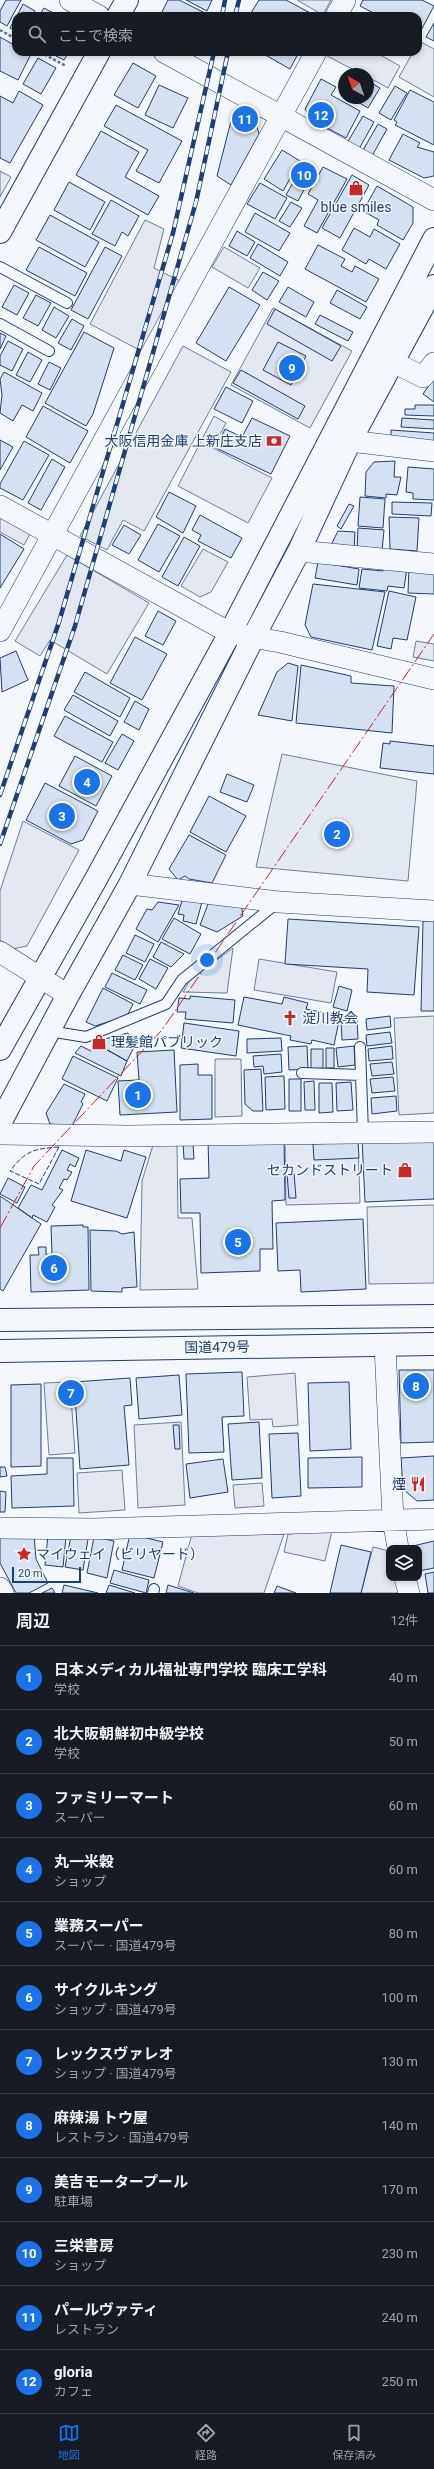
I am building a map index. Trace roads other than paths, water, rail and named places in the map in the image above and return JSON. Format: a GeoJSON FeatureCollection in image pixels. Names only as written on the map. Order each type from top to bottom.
{"type":"FeatureCollection","features":[{"type":"Feature","properties":{"kind":"main road"},"geometry":{"type":"LineString","coordinates":[[120,12],[127,0]]}},
{"type":"Feature","properties":{"kind":"main road"},"geometry":{"type":"LineString","coordinates":[[0,232],[97,56]]}},
{"type":"Feature","properties":{"kind":"main road"},"geometry":{"type":"LineString","coordinates":[[0,1049],[230,633],[434,239]]}},
{"type":"Feature","properties":{"kind":"main road"},"geometry":{"type":"LineString","coordinates":[[0,1123],[68,995],[130,884],[254,636],[299,552],[350,441],[434,286]]}},
{"type":"Feature","properties":{"kind":"main road","name":"国道479号"},"geometry":{"type":"LineString","coordinates":[[0,1320],[434,1316]]}},
{"type":"Feature","properties":{"kind":"main road","name":"国道479号"},"geometry":{"type":"LineString","coordinates":[[0,1351],[434,1344]]}},
{"type":"Feature","properties":{"kind":"street"},"geometry":{"type":"LineString","coordinates":[[70,0],[92,12]]}},
{"type":"Feature","properties":{"kind":"street"},"geometry":{"type":"LineString","coordinates":[[338,12],[345,0]]}},
{"type":"Feature","properties":{"kind":"street"},"geometry":{"type":"LineString","coordinates":[[171,56],[434,200]]}},
{"type":"Feature","properties":{"kind":"street"},"geometry":{"type":"LineString","coordinates":[[0,631],[314,56]]}},
{"type":"Feature","properties":{"kind":"street"},"geometry":{"type":"LineString","coordinates":[[393,362],[423,377],[434,363]]}},
{"type":"Feature","properties":{"kind":"street"},"geometry":{"type":"LineString","coordinates":[[350,441],[434,451]]}},
{"type":"Feature","properties":{"kind":"street"},"geometry":{"type":"LineString","coordinates":[[0,506],[230,633],[254,636],[434,679]]}},
{"type":"Feature","properties":{"kind":"street"},"geometry":{"type":"LineString","coordinates":[[299,552],[434,564]]}},
{"type":"Feature","properties":{"kind":"street"},"geometry":{"type":"LineString","coordinates":[[130,884],[279,902],[434,911]]}},
{"type":"Feature","properties":{"kind":"street"},"geometry":{"type":"LineString","coordinates":[[0,952],[40,979],[68,995]]}},
{"type":"Feature","properties":{"kind":"street"},"geometry":{"type":"LineString","coordinates":[[0,1134],[128,1136],[434,1132]]}},
{"type":"Feature","properties":{"kind":"street"},"geometry":{"type":"LineString","coordinates":[[385,1344],[393,1519],[397,1545]]}},
{"type":"Feature","properties":{"kind":"street"},"geometry":{"type":"LineString","coordinates":[[0,1528],[94,1529],[393,1519],[434,1519]]}},
{"type":"Feature","properties":{"kind":"street"},"geometry":{"type":"LineString","coordinates":[[406,1581],[409,1593]]}},
{"type":"Feature","properties":{"kind":"street"},"geometry":{"type":"LineString","coordinates":[[0,1588],[3,1593]]}},
{"type":"Feature","properties":{"kind":"lane"},"geometry":{"type":"LineString","coordinates":[[0,267],[67,303]]}},
{"type":"Feature","properties":{"kind":"lane"},"geometry":{"type":"LineString","coordinates":[[0,324],[50,351]]}},
{"type":"Feature","properties":{"kind":"lane"},"geometry":{"type":"LineString","coordinates":[[49,1031],[86,1037],[166,1004],[182,980],[279,902]]}},
{"type":"Feature","properties":{"kind":"lane"},"geometry":{"type":"LineString","coordinates":[[360,1047],[363,1133]]}},
{"type":"Feature","properties":{"kind":"lane"},"geometry":{"type":"LineString","coordinates":[[302,1073],[361,1075]]}},
{"type":"Feature","properties":{"kind":"railway"},"geometry":{"type":"LineString","coordinates":[[223,12],[225,0]]}},
{"type":"Feature","properties":{"kind":"railway"},"geometry":{"type":"LineString","coordinates":[[236,12],[239,0]]}},
{"type":"Feature","properties":{"kind":"railway"},"geometry":{"type":"LineString","coordinates":[[0,795],[59,622],[173,233],[213,56]]}},
{"type":"Feature","properties":{"kind":"railway"},"geometry":{"type":"LineString","coordinates":[[0,844],[75,626],[196,202],[227,56]]}},
{"type":"Feature","properties":{"kind":"place","name":"gloria"},"geometry":{"type":"Point","coordinates":[321,115]}},
{"type":"Feature","properties":{"kind":"place","name":"パールヴァティ"},"geometry":{"type":"Point","coordinates":[245,119]}},
{"type":"Feature","properties":{"kind":"place","name":"三栄書房"},"geometry":{"type":"Point","coordinates":[304,175]}},
{"type":"Feature","properties":{"kind":"place","name":"blue smiles"},"geometry":{"type":"Point","coordinates":[356,188]}},
{"type":"Feature","properties":{"kind":"place","name":"美吉モータープール"},"geometry":{"type":"Point","coordinates":[292,368]}},
{"type":"Feature","properties":{"kind":"place","name":"大阪信用金庫 上新庄支店"},"geometry":{"type":"Point","coordinates":[274,441]}},
{"type":"Feature","properties":{"kind":"place","name":"丸一米穀"},"geometry":{"type":"Point","coordinates":[87,782]}},
{"type":"Feature","properties":{"kind":"place","name":"ファミリーマート"},"geometry":{"type":"Point","coordinates":[62,816]}},
{"type":"Feature","properties":{"kind":"place","name":"北大阪朝鮮初中級学校"},"geometry":{"type":"Point","coordinates":[337,834]}},
{"type":"Feature","properties":{"kind":"place","name":"淀川教会"},"geometry":{"type":"Point","coordinates":[290,1018]}},
{"type":"Feature","properties":{"kind":"place","name":"理髪館パブリック"},"geometry":{"type":"Point","coordinates":[99,1042]}},
{"type":"Feature","properties":{"kind":"place","name":"日本メディカル福祉専門学校 臨床工学科"},"geometry":{"type":"Point","coordinates":[138,1095]}},
{"type":"Feature","properties":{"kind":"place","name":"セカンドストリート"},"geometry":{"type":"Point","coordinates":[405,1170]}},
{"type":"Feature","properties":{"kind":"place","name":"業務スーパー"},"geometry":{"type":"Point","coordinates":[238,1242]}},
{"type":"Feature","properties":{"kind":"place","name":"サイクルキング"},"geometry":{"type":"Point","coordinates":[54,1268]}},
{"type":"Feature","properties":{"kind":"place","name":"麻辣湯 トウ屋"},"geometry":{"type":"Point","coordinates":[416,1386]}},
{"type":"Feature","properties":{"kind":"place","name":"レックスヴァレオ"},"geometry":{"type":"Point","coordinates":[71,1393]}},
{"type":"Feature","properties":{"kind":"place","name":"煙"},"geometry":{"type":"Point","coordinates":[418,1484]}},
{"type":"Feature","properties":{"kind":"place","name":"マイウェイ（ビリヤード）"},"geometry":{"type":"Point","coordinates":[24,1554]}}]}
